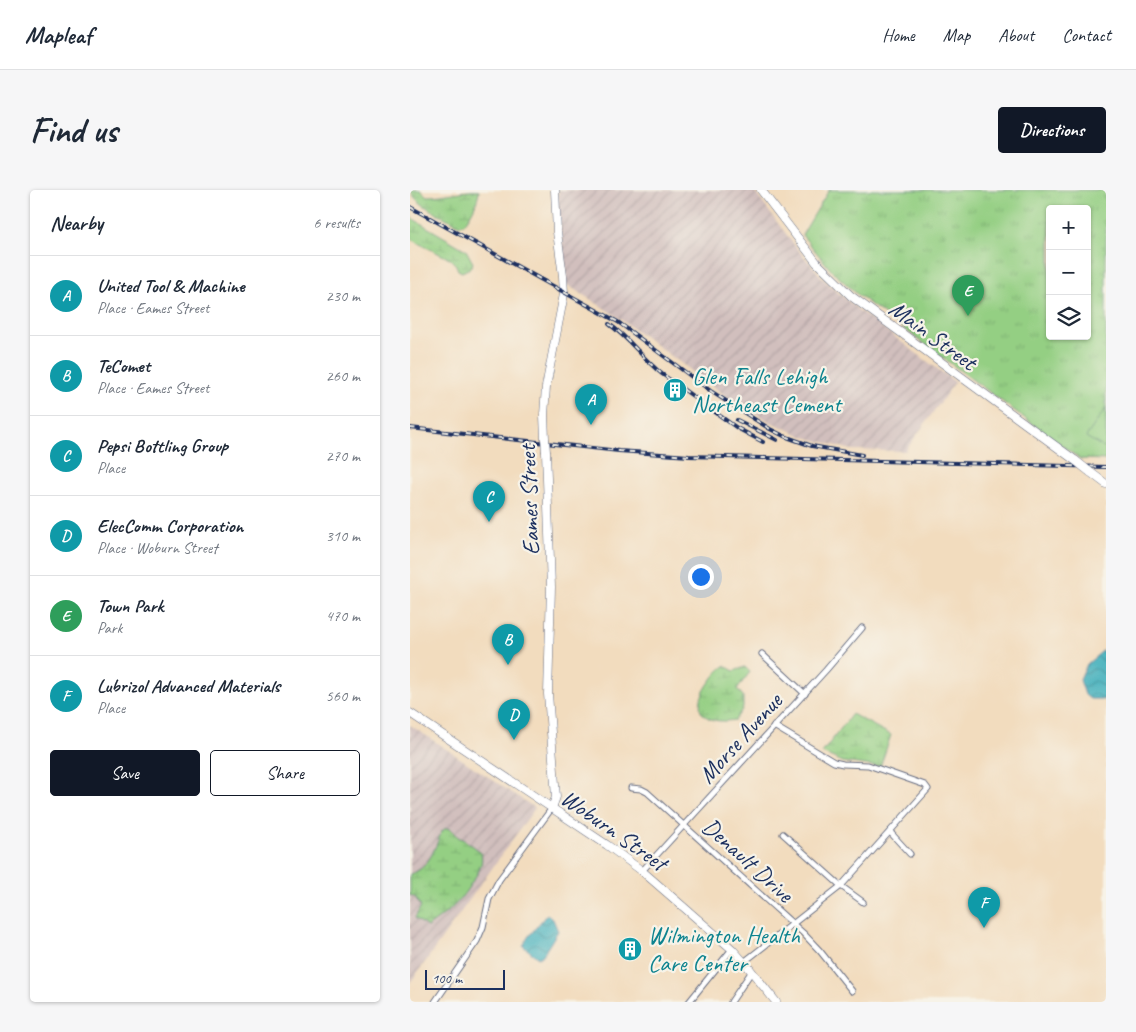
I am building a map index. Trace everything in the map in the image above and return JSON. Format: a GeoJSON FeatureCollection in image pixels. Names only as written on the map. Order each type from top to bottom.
{"type":"FeatureCollection","features":[{"type":"Feature","properties":{"kind":"main road","name":"Eames Street"},"geometry":{"type":"LineString","coordinates":[[552,808],[556,797],[548,694],[551,576],[544,415],[546,387],[564,294],[557,232],[555,190]]}},
{"type":"Feature","properties":{"kind":"main road","name":"Main Street"},"geometry":{"type":"LineString","coordinates":[[762,190],[817,263],[851,296],[1106,484]]}},
{"type":"Feature","properties":{"kind":"main road","name":"Woburn Street"},"geometry":{"type":"LineString","coordinates":[[410,714],[642,870],[732,949],[776,1002]]}},
{"type":"Feature","properties":{"kind":"street","name":"Morse Avenue"},"geometry":{"type":"LineString","coordinates":[[642,870],[805,694],[862,628]]}},
{"type":"Feature","properties":{"kind":"street"},"geometry":{"type":"LineString","coordinates":[[762,654],[805,694]]}},
{"type":"Feature","properties":{"kind":"street"},"geometry":{"type":"LineString","coordinates":[[744,962],[841,886],[928,790],[928,787],[925,785],[868,765],[834,762],[774,726]]}},
{"type":"Feature","properties":{"kind":"street","name":"Denault Drive"},"geometry":{"type":"LineString","coordinates":[[631,788],[645,791],[793,924],[815,945],[852,992]]}},
{"type":"Feature","properties":{"kind":"street"},"geometry":{"type":"LineString","coordinates":[[435,1002],[477,941],[483,927],[489,899],[498,880],[552,808]]}},
{"type":"Feature","properties":{"kind":"street"},"geometry":{"type":"LineString","coordinates":[[890,832],[910,854]]}},
{"type":"Feature","properties":{"kind":"street"},"geometry":{"type":"LineString","coordinates":[[783,834],[841,886],[863,902]]}},
{"type":"Feature","properties":{"kind":"street"},"geometry":{"type":"LineString","coordinates":[[689,1002],[732,949]]}},
{"type":"Feature","properties":{"kind":"street"},"geometry":{"type":"LineString","coordinates":[[731,1002],[752,972]]}},
{"type":"Feature","properties":{"kind":"shaded area"},"geometry":{"type":"Polygon","coordinates":[[[559,190],[753,190],[798,250],[826,282],[857,309],[955,382],[905,451],[852,450],[805,437],[771,422],[726,396],[615,315],[566,284],[558,204],[559,190]]]}},
{"type":"Feature","properties":{"kind":"shaded area"},"geometry":{"type":"Polygon","coordinates":[[[410,725],[535,808],[410,983],[410,725]]]}},
{"type":"Feature","properties":{"kind":"green space"},"geometry":{"type":"Polygon","coordinates":[[[411,190],[420,190],[427,196],[479,191],[472,213],[464,224],[460,225],[424,206],[413,195],[411,190]]]}},
{"type":"Feature","properties":{"kind":"green space"},"geometry":{"type":"Polygon","coordinates":[[[829,190],[1106,190],[1106,460],[1080,459],[858,295],[831,270],[802,235],[829,190]]]}},
{"type":"Feature","properties":{"kind":"green space"},"geometry":{"type":"Polygon","coordinates":[[[410,217],[466,250],[473,263],[470,268],[462,272],[458,270],[450,259],[410,239],[410,217]]]}},
{"type":"Feature","properties":{"kind":"green space"},"geometry":{"type":"Polygon","coordinates":[[[1106,408],[1106,449],[1086,437],[1106,408]]]}},
{"type":"Feature","properties":{"kind":"green space"},"geometry":{"type":"Polygon","coordinates":[[[725,666],[734,671],[745,667],[750,672],[737,689],[743,696],[743,708],[735,720],[725,721],[708,718],[701,712],[700,707],[704,691],[718,671],[725,666]]]}},
{"type":"Feature","properties":{"kind":"green space"},"geometry":{"type":"Polygon","coordinates":[[[852,714],[891,735],[880,767],[843,762],[822,753],[852,714]]]}},
{"type":"Feature","properties":{"kind":"green space"},"geometry":{"type":"Polygon","coordinates":[[[446,828],[471,844],[481,853],[481,865],[467,890],[457,902],[427,927],[415,918],[421,906],[415,897],[410,895],[410,874],[417,871],[427,862],[442,831],[446,828]]]}},
{"type":"Feature","properties":{"kind":"water"},"geometry":{"type":"Polygon","coordinates":[[[1106,648],[1106,701],[1090,699],[1085,695],[1080,680],[1087,664],[1106,648]]]}},
{"type":"Feature","properties":{"kind":"water"},"geometry":{"type":"Polygon","coordinates":[[[547,914],[553,919],[558,931],[543,955],[538,958],[523,946],[547,914]]]}},
{"type":"Feature","properties":{"kind":"railway"},"geometry":{"type":"LineString","coordinates":[[410,207],[618,322],[712,392],[770,429],[812,446],[862,455]]}},
{"type":"Feature","properties":{"kind":"railway"},"geometry":{"type":"LineString","coordinates":[[609,324],[662,374],[737,428],[763,442]]}},
{"type":"Feature","properties":{"kind":"railway"},"geometry":{"type":"LineString","coordinates":[[737,420],[777,440]]}},
{"type":"Feature","properties":{"kind":"railway"},"geometry":{"type":"LineString","coordinates":[[410,428],[619,451],[689,456],[1106,467]]}},
{"type":"Feature","properties":{"kind":"place","name":"Town Park"},"geometry":{"type":"Point","coordinates":[968,316]}},
{"type":"Feature","properties":{"kind":"place","name":"Glen Falls Lehigh Northeast Cement"},"geometry":{"type":"Point","coordinates":[675,390]}},
{"type":"Feature","properties":{"kind":"place","name":"United Tool & Machine"},"geometry":{"type":"Point","coordinates":[591,425]}},
{"type":"Feature","properties":{"kind":"place","name":"Pepsi Bottling Group"},"geometry":{"type":"Point","coordinates":[489,522]}},
{"type":"Feature","properties":{"kind":"place","name":"TeComet"},"geometry":{"type":"Point","coordinates":[508,665]}},
{"type":"Feature","properties":{"kind":"place","name":"ElecComm Corporation"},"geometry":{"type":"Point","coordinates":[514,740]}},
{"type":"Feature","properties":{"kind":"place","name":"Lubrizol Advanced Materials"},"geometry":{"type":"Point","coordinates":[984,928]}},
{"type":"Feature","properties":{"kind":"place","name":"Wilmington Health Care Center"},"geometry":{"type":"Point","coordinates":[630,949]}}]}
